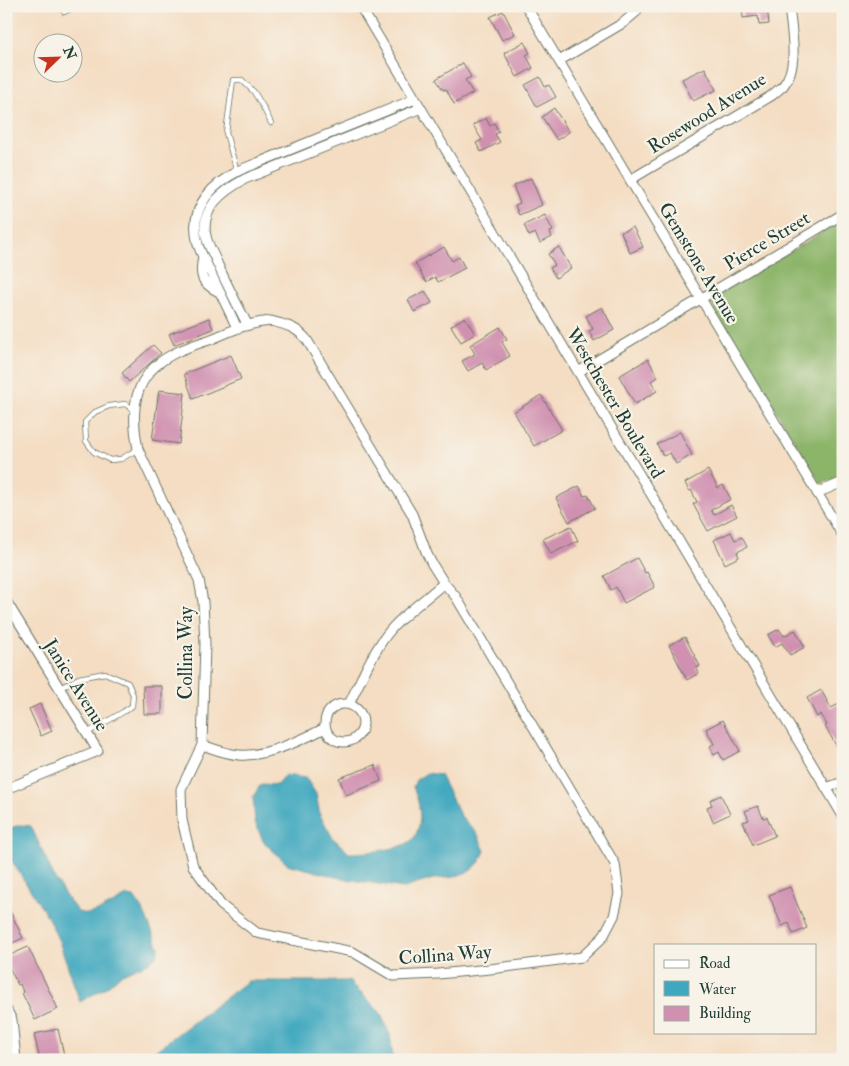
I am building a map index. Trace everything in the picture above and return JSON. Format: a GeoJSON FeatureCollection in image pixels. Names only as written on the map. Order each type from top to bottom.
{"type":"FeatureCollection","features":[{"type":"Feature","properties":{"kind":"street","name":"Westchester Boulevard"},"geometry":{"type":"LineString","coordinates":[[360,6],[843,816]]}},
{"type":"Feature","properties":{"kind":"street","name":"Gemstone Avenue"},"geometry":{"type":"LineString","coordinates":[[526,6],[843,536]]}},
{"type":"Feature","properties":{"kind":"street"},"geometry":{"type":"LineString","coordinates":[[559,61],[623,23],[636,12],[639,6]]}},
{"type":"Feature","properties":{"kind":"street","name":"Rosewood Avenue"},"geometry":{"type":"LineString","coordinates":[[630,180],[771,96],[783,85],[791,71],[793,56],[789,6]]}},
{"type":"Feature","properties":{"kind":"street"},"geometry":{"type":"LineString","coordinates":[[237,328],[221,295],[205,283],[202,277],[200,269],[203,257],[198,245],[196,217],[203,200],[211,190],[227,177],[237,172],[415,99]]}},
{"type":"Feature","properties":{"kind":"street"},"geometry":{"type":"LineString","coordinates":[[247,324],[206,237],[206,219],[211,205],[225,191],[241,181],[421,108]]}},
{"type":"Feature","properties":{"kind":"street"},"geometry":{"type":"LineString","coordinates":[[237,172],[241,181]]}},
{"type":"Feature","properties":{"kind":"street"},"geometry":{"type":"LineString","coordinates":[[200,207],[209,210]]}},
{"type":"Feature","properties":{"kind":"street","name":"Pierce Street"},"geometry":{"type":"LineString","coordinates":[[578,372],[843,214]]}},
{"type":"Feature","properties":{"kind":"street"},"geometry":{"type":"LineString","coordinates":[[221,295],[232,295]]}},
{"type":"Feature","properties":{"kind":"street","name":"Collina Way"},"geometry":{"type":"LineString","coordinates":[[271,321],[296,329],[307,340],[412,514],[427,554],[444,583],[462,605],[615,864],[619,894],[614,916],[604,937],[582,957],[490,969],[393,976],[353,952],[257,933],[222,905],[194,866],[182,820],[181,789],[202,744],[205,644],[203,602],[199,580],[138,449],[134,429],[134,410],[144,380],[161,362],[173,354],[237,328],[247,324],[271,321]]}},
{"type":"Feature","properties":{"kind":"street"},"geometry":{"type":"LineString","coordinates":[[817,493],[843,482]]}},
{"type":"Feature","properties":{"kind":"street"},"geometry":{"type":"LineString","coordinates":[[349,704],[384,638],[398,621],[444,583]]}},
{"type":"Feature","properties":{"kind":"street","name":"Janice Avenue"},"geometry":{"type":"LineString","coordinates":[[6,601],[98,751],[6,789]]}},
{"type":"Feature","properties":{"kind":"street"},"geometry":{"type":"LineString","coordinates":[[338,704],[349,704],[359,710],[362,715],[364,726],[360,736],[350,742],[339,742],[330,736],[325,728],[326,716],[338,704]]}},
{"type":"Feature","properties":{"kind":"street"},"geometry":{"type":"LineString","coordinates":[[202,744],[231,754],[250,756],[288,744],[325,728]]}},
{"type":"Feature","properties":{"kind":"street"},"geometry":{"type":"LineString","coordinates":[[826,788],[843,782]]}},
{"type":"Feature","properties":{"kind":"street"},"geometry":{"type":"LineString","coordinates":[[6,1009],[12,1020],[16,1060]]}},
{"type":"Feature","properties":{"kind":"lane"},"geometry":{"type":"LineString","coordinates":[[64,12],[76,6]]}},
{"type":"Feature","properties":{"kind":"lane"},"geometry":{"type":"LineString","coordinates":[[237,172],[226,133],[233,80],[242,80],[254,92],[271,124]]}},
{"type":"Feature","properties":{"kind":"lane"},"geometry":{"type":"LineString","coordinates":[[134,410],[125,404],[109,406],[95,412],[85,422],[86,441],[94,452],[110,460],[121,459],[138,449]]}},
{"type":"Feature","properties":{"kind":"lane"},"geometry":{"type":"LineString","coordinates":[[60,688],[79,678],[105,674],[128,683],[133,694],[132,706],[87,732]]}},
{"type":"Feature","properties":{"kind":"green space"},"geometry":{"type":"Polygon","coordinates":[[[843,220],[843,475],[821,484],[709,300],[843,220]]]}},
{"type":"Feature","properties":{"kind":"water"},"geometry":{"type":"Polygon","coordinates":[[[427,773],[440,775],[460,815],[478,835],[485,851],[479,863],[470,871],[454,877],[433,879],[404,888],[340,878],[287,864],[263,841],[255,822],[253,797],[261,784],[277,785],[285,775],[306,778],[316,794],[320,815],[333,838],[349,853],[401,846],[413,839],[419,827],[420,813],[413,787],[416,780],[427,773]]]}},
{"type":"Feature","properties":{"kind":"water"},"geometry":{"type":"Polygon","coordinates":[[[21,825],[31,826],[55,879],[78,912],[88,914],[101,910],[127,896],[134,897],[143,910],[159,948],[157,955],[150,962],[120,975],[108,986],[80,1002],[59,941],[47,916],[6,852],[6,829],[21,825]]]}},
{"type":"Feature","properties":{"kind":"water"},"geometry":{"type":"Polygon","coordinates":[[[248,981],[349,981],[380,1012],[390,1035],[393,1060],[143,1060],[248,981]]]}},
{"type":"Feature","properties":{"kind":"building"},"geometry":{"type":"Polygon","coordinates":[[[742,6],[767,6],[769,24],[759,25],[758,16],[743,18],[742,6]]]}},
{"type":"Feature","properties":{"kind":"building"},"geometry":{"type":"Polygon","coordinates":[[[503,11],[515,34],[502,40],[490,17],[503,11]]]}},
{"type":"Feature","properties":{"kind":"building"},"geometry":{"type":"Polygon","coordinates":[[[524,42],[530,53],[526,55],[533,68],[517,77],[504,53],[524,42]]]}},
{"type":"Feature","properties":{"kind":"building"},"geometry":{"type":"Polygon","coordinates":[[[463,63],[471,77],[465,80],[473,93],[454,104],[446,89],[443,90],[436,79],[463,63]]]}},
{"type":"Feature","properties":{"kind":"building"},"geometry":{"type":"Polygon","coordinates":[[[705,68],[716,90],[693,101],[682,79],[705,68]]]}},
{"type":"Feature","properties":{"kind":"building"},"geometry":{"type":"Polygon","coordinates":[[[540,77],[545,87],[549,85],[556,97],[537,107],[525,85],[540,77]]]}},
{"type":"Feature","properties":{"kind":"building"},"geometry":{"type":"Polygon","coordinates":[[[554,108],[569,132],[557,140],[542,117],[554,108]]]}},
{"type":"Feature","properties":{"kind":"building"},"geometry":{"type":"Polygon","coordinates":[[[486,118],[490,126],[494,123],[499,132],[495,134],[500,142],[481,152],[476,143],[482,140],[473,125],[486,118]]]}},
{"type":"Feature","properties":{"kind":"building"},"geometry":{"type":"Polygon","coordinates":[[[531,178],[542,205],[519,215],[515,205],[520,203],[513,186],[531,178]]]}},
{"type":"Feature","properties":{"kind":"building"},"geometry":{"type":"Polygon","coordinates":[[[545,215],[553,231],[550,232],[552,237],[540,243],[535,233],[529,236],[524,225],[545,215]]]}},
{"type":"Feature","properties":{"kind":"building"},"geometry":{"type":"Polygon","coordinates":[[[633,227],[643,247],[630,253],[621,232],[633,227]]]}},
{"type":"Feature","properties":{"kind":"building"},"geometry":{"type":"Polygon","coordinates":[[[444,247],[452,261],[459,257],[465,268],[438,282],[435,277],[426,282],[415,263],[444,247]]]}},
{"type":"Feature","properties":{"kind":"building"},"geometry":{"type":"Polygon","coordinates":[[[559,247],[571,268],[556,278],[550,268],[555,265],[548,254],[559,247]]]}},
{"type":"Feature","properties":{"kind":"building"},"geometry":{"type":"Polygon","coordinates":[[[425,291],[432,303],[414,312],[408,300],[425,291]]]}},
{"type":"Feature","properties":{"kind":"building"},"geometry":{"type":"Polygon","coordinates":[[[602,307],[614,330],[594,341],[589,331],[593,329],[586,316],[602,307]]]}},
{"type":"Feature","properties":{"kind":"building"},"geometry":{"type":"Polygon","coordinates":[[[465,317],[475,334],[461,342],[451,326],[465,317]]]}},
{"type":"Feature","properties":{"kind":"building"},"geometry":{"type":"Polygon","coordinates":[[[209,318],[213,329],[174,345],[169,334],[209,318]]]}},
{"type":"Feature","properties":{"kind":"building"},"geometry":{"type":"Polygon","coordinates":[[[500,327],[507,339],[502,342],[510,356],[486,370],[482,363],[468,371],[462,361],[475,354],[470,345],[500,327]]]}},
{"type":"Feature","properties":{"kind":"building"},"geometry":{"type":"Polygon","coordinates":[[[153,345],[161,353],[129,382],[122,373],[153,345]]]}},
{"type":"Feature","properties":{"kind":"building"},"geometry":{"type":"Polygon","coordinates":[[[231,355],[241,379],[193,399],[184,374],[231,355]]]}},
{"type":"Feature","properties":{"kind":"building"},"geometry":{"type":"Polygon","coordinates":[[[648,359],[658,377],[651,381],[657,391],[635,404],[619,376],[648,359]]]}},
{"type":"Feature","properties":{"kind":"building"},"geometry":{"type":"Polygon","coordinates":[[[159,390],[185,393],[179,444],[152,440],[159,390]]]}},
{"type":"Feature","properties":{"kind":"building"},"geometry":{"type":"Polygon","coordinates":[[[541,395],[562,430],[534,446],[514,412],[541,395]]]}},
{"type":"Feature","properties":{"kind":"building"},"geometry":{"type":"Polygon","coordinates":[[[680,432],[692,455],[676,464],[670,453],[663,456],[657,444],[680,432]]]}},
{"type":"Feature","properties":{"kind":"building"},"geometry":{"type":"Polygon","coordinates":[[[708,470],[718,488],[723,485],[731,499],[711,510],[714,515],[731,505],[737,516],[708,531],[693,504],[697,502],[685,483],[708,470]]]}},
{"type":"Feature","properties":{"kind":"building"},"geometry":{"type":"Polygon","coordinates":[[[579,486],[584,496],[588,495],[595,508],[569,522],[556,498],[579,486]]]}},
{"type":"Feature","properties":{"kind":"building"},"geometry":{"type":"Polygon","coordinates":[[[571,526],[578,541],[551,554],[543,539],[571,526]]]}},
{"type":"Feature","properties":{"kind":"building"},"geometry":{"type":"Polygon","coordinates":[[[731,532],[735,540],[742,537],[747,547],[737,552],[739,557],[725,564],[714,540],[731,532]]]}},
{"type":"Feature","properties":{"kind":"building"},"geometry":{"type":"Polygon","coordinates":[[[637,558],[655,587],[624,603],[616,587],[611,590],[604,576],[637,558]]]}},
{"type":"Feature","properties":{"kind":"building"},"geometry":{"type":"Polygon","coordinates":[[[779,629],[784,636],[795,630],[805,647],[790,655],[782,643],[775,647],[768,635],[779,629]]]}},
{"type":"Feature","properties":{"kind":"building"},"geometry":{"type":"Polygon","coordinates":[[[685,637],[700,666],[696,668],[699,673],[687,680],[669,645],[685,637]]]}},
{"type":"Feature","properties":{"kind":"building"},"geometry":{"type":"Polygon","coordinates":[[[143,686],[162,686],[162,714],[144,714],[143,686]]]}},
{"type":"Feature","properties":{"kind":"building"},"geometry":{"type":"Polygon","coordinates":[[[821,690],[831,708],[843,702],[843,753],[841,754],[825,726],[827,725],[821,714],[817,717],[807,698],[821,690]]]}},
{"type":"Feature","properties":{"kind":"building"},"geometry":{"type":"Polygon","coordinates":[[[40,704],[52,731],[41,736],[29,709],[40,704]]]}},
{"type":"Feature","properties":{"kind":"building"},"geometry":{"type":"Polygon","coordinates":[[[723,720],[740,751],[723,760],[719,752],[714,755],[710,746],[714,744],[706,729],[723,720]]]}},
{"type":"Feature","properties":{"kind":"building"},"geometry":{"type":"Polygon","coordinates":[[[375,765],[381,781],[346,795],[339,778],[375,765]]]}},
{"type":"Feature","properties":{"kind":"building"},"geometry":{"type":"Polygon","coordinates":[[[721,795],[730,814],[713,822],[707,807],[712,805],[710,800],[721,795]]]}},
{"type":"Feature","properties":{"kind":"building"},"geometry":{"type":"Polygon","coordinates":[[[758,806],[763,818],[767,817],[775,836],[753,845],[743,822],[749,820],[745,811],[758,806]]]}},
{"type":"Feature","properties":{"kind":"building"},"geometry":{"type":"Polygon","coordinates":[[[790,887],[807,928],[793,934],[789,923],[782,926],[769,895],[790,887]]]}},
{"type":"Feature","properties":{"kind":"building"},"geometry":{"type":"Polygon","coordinates":[[[6,903],[23,938],[6,946],[6,903]]]}},
{"type":"Feature","properties":{"kind":"building"},"geometry":{"type":"Polygon","coordinates":[[[28,947],[58,1009],[35,1020],[22,993],[20,984],[18,985],[6,961],[6,957],[28,947]]]}},
{"type":"Feature","properties":{"kind":"building"},"geometry":{"type":"Polygon","coordinates":[[[58,1029],[65,1060],[40,1060],[34,1034],[58,1029]]]}}]}
